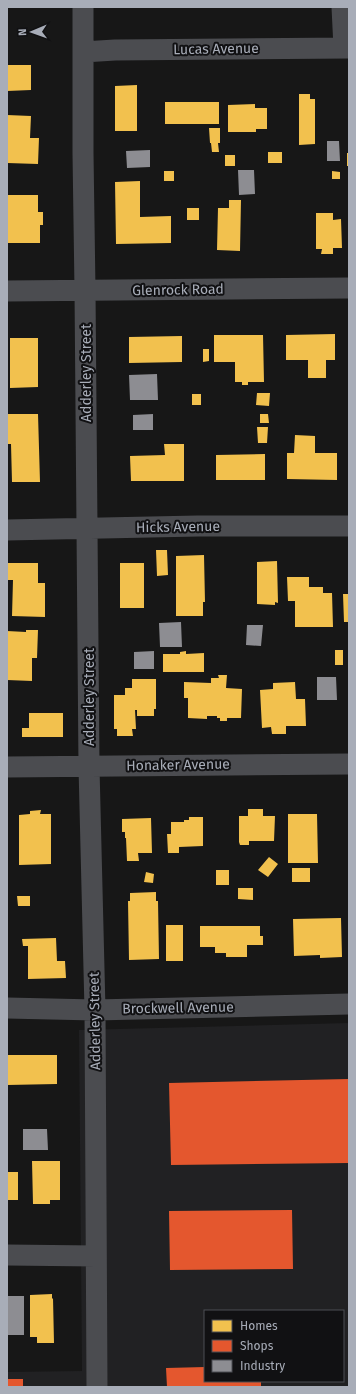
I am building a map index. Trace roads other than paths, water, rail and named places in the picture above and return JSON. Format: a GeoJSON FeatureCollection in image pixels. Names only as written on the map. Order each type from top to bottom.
{"type":"FeatureCollection","features":[{"type":"Feature","properties":{"kind":"street","name":"Adderley Street"},"geometry":{"type":"LineString","coordinates":[[83,7],[87,529],[95,1010],[97,1387]]}},
{"type":"Feature","properties":{"kind":"street"},"geometry":{"type":"LineString","coordinates":[[342,7],[346,48]]}},
{"type":"Feature","properties":{"kind":"street","name":"Lucas Avenue"},"geometry":{"type":"LineString","coordinates":[[83,52],[115,50],[346,48]]}},
{"type":"Feature","properties":{"kind":"street","name":"Glenrock Road"},"geometry":{"type":"LineString","coordinates":[[7,291],[349,288]]}},
{"type":"Feature","properties":{"kind":"street","name":"Hicks Avenue"},"geometry":{"type":"LineString","coordinates":[[7,530],[198,526],[349,526]]}},
{"type":"Feature","properties":{"kind":"street","name":"Honaker Avenue"},"geometry":{"type":"LineString","coordinates":[[7,767],[349,764]]}},
{"type":"Feature","properties":{"kind":"street","name":"Brockwell Avenue"},"geometry":{"type":"LineString","coordinates":[[7,1008],[95,1010],[349,1004]]}},
{"type":"Feature","properties":{"kind":"street"},"geometry":{"type":"LineString","coordinates":[[7,1255],[96,1256]]}}]}
